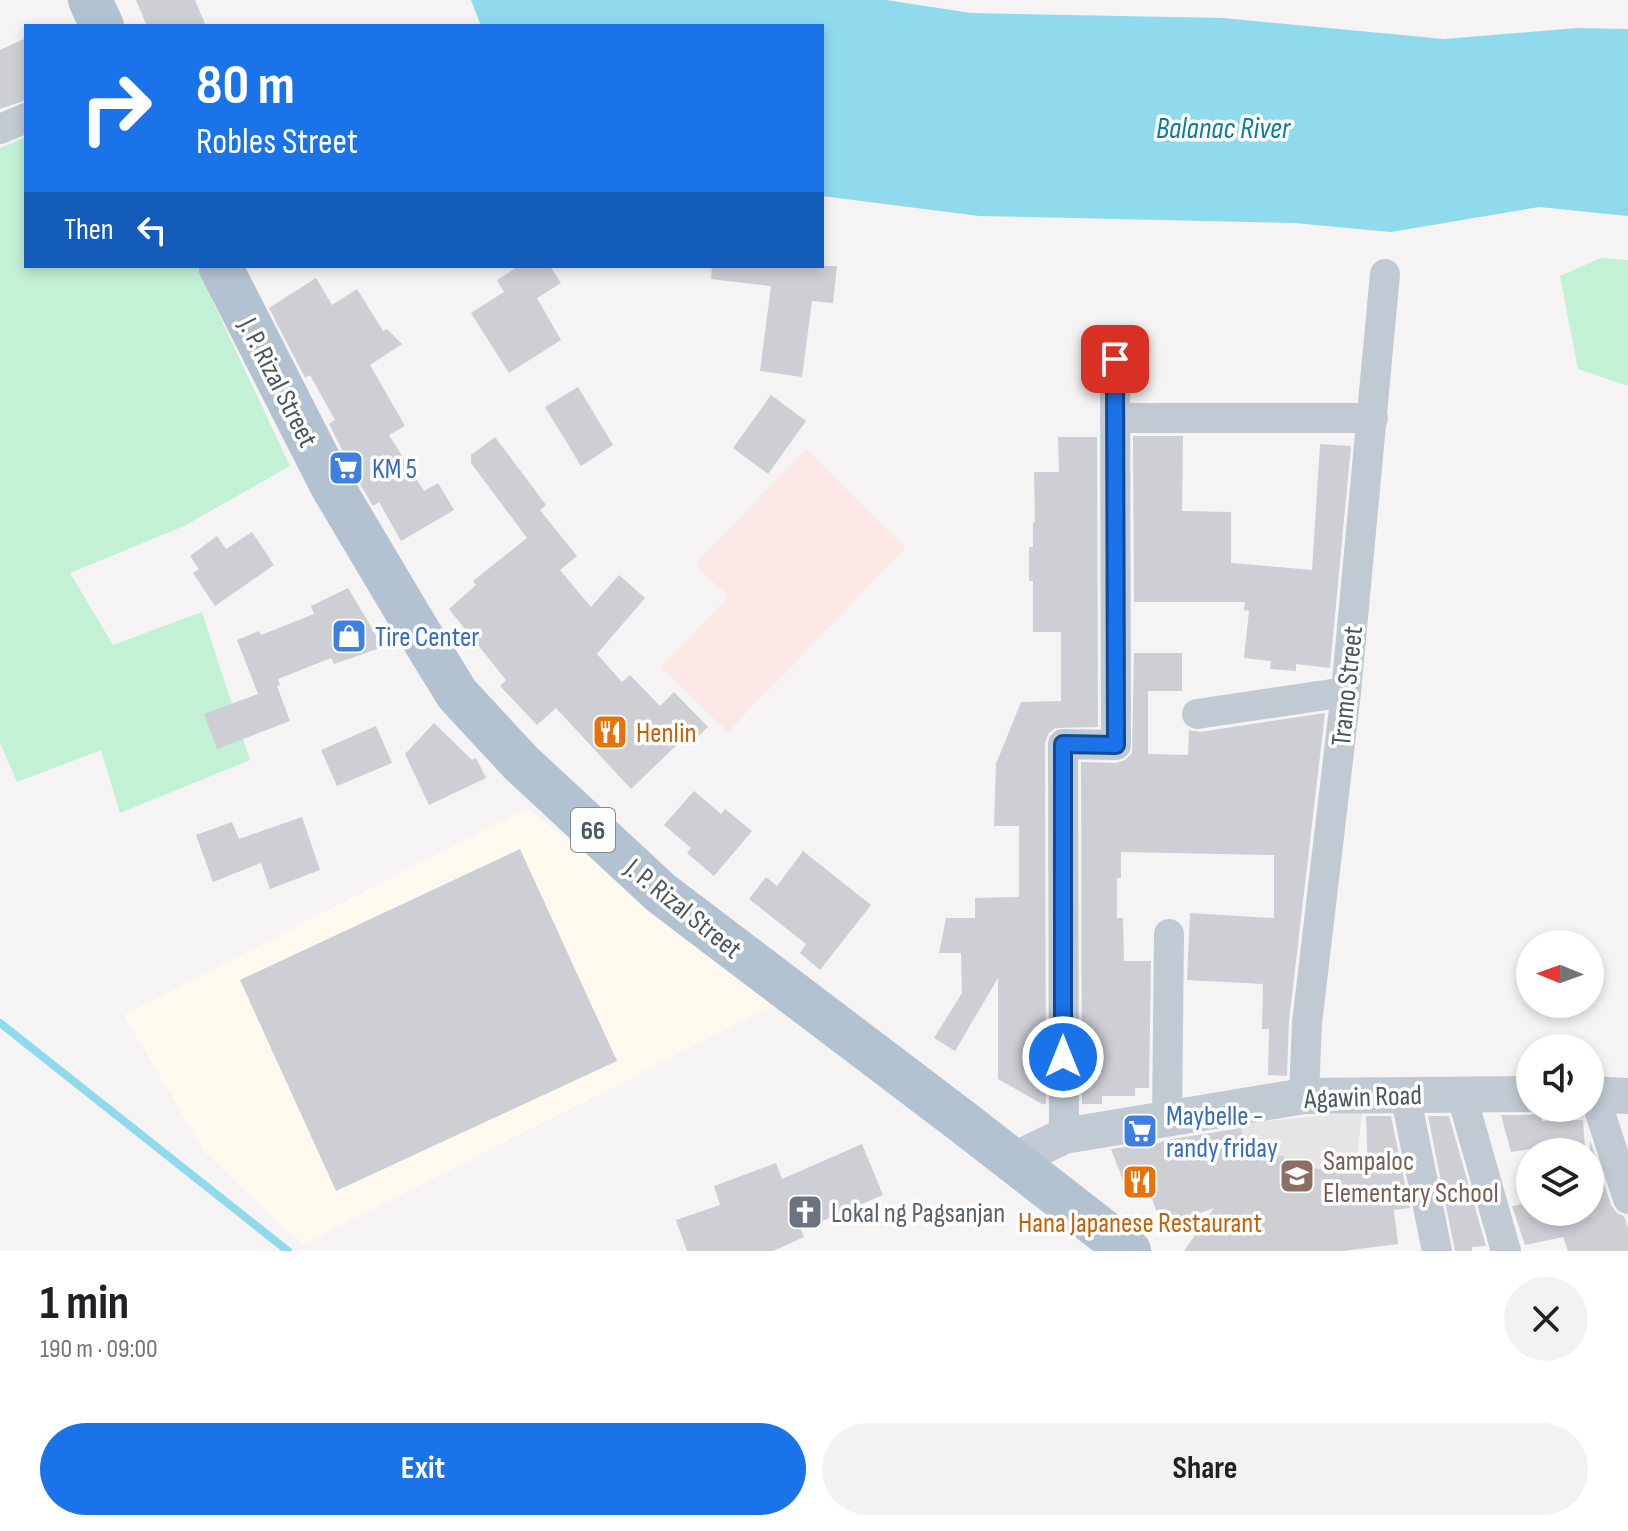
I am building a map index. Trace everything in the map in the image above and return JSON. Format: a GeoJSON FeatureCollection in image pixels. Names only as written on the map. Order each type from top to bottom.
{"type":"FeatureCollection","features":[{"type":"Feature","properties":{"kind":"main road"},"geometry":{"type":"LineString","coordinates":[[90,0],[101,24]]}},
{"type":"Feature","properties":{"kind":"main road","name":"J. P. Rizal Street"},"geometry":{"type":"LineString","coordinates":[[221,268],[332,486],[457,694],[521,763],[661,893],[1129,1251]]}},
{"type":"Feature","properties":{"kind":"street"},"geometry":{"type":"LineString","coordinates":[[0,129],[24,119]]}},
{"type":"Feature","properties":{"kind":"street","name":"Tramo Street"},"geometry":{"type":"LineString","coordinates":[[1304,1096],[1307,1023],[1346,692],[1385,274]]}},
{"type":"Feature","properties":{"kind":"street"},"geometry":{"type":"LineString","coordinates":[[1064,1136],[1063,744],[1116,745],[1115,359]]}},
{"type":"Feature","properties":{"kind":"street"},"geometry":{"type":"LineString","coordinates":[[1115,418],[1373,418]]}},
{"type":"Feature","properties":{"kind":"street"},"geometry":{"type":"LineString","coordinates":[[1197,714],[1346,692]]}},
{"type":"Feature","properties":{"kind":"street"},"geometry":{"type":"LineString","coordinates":[[1167,1120],[1169,934]]}},
{"type":"Feature","properties":{"kind":"street"},"geometry":{"type":"LineString","coordinates":[[1461,1093],[1506,1251]]}},
{"type":"Feature","properties":{"kind":"street"},"geometry":{"type":"LineString","coordinates":[[1405,1094],[1437,1251]]}},
{"type":"Feature","properties":{"kind":"street","name":"Agawin Road"},"geometry":{"type":"LineString","coordinates":[[1012,1161],[1064,1136],[1304,1096],[1516,1094]]}},
{"type":"Feature","properties":{"kind":"street"},"geometry":{"type":"LineString","coordinates":[[1604,1095],[1628,1199]]}},
{"type":"Feature","properties":{"kind":"shaded area"},"geometry":{"type":"Polygon","coordinates":[[[806,449],[906,547],[728,732],[661,667],[729,597],[695,564],[806,449]]]}},
{"type":"Feature","properties":{"kind":"shaded area"},"geometry":{"type":"Polygon","coordinates":[[[527,808],[778,1003],[303,1245],[205,1153],[124,1015],[527,808]]]}},
{"type":"Feature","properties":{"kind":"shaded area","name":"Sampaloc Elementary School"},"geometry":{"type":"Polygon","coordinates":[[[1362,1112],[1347,1251],[1223,1251],[1240,1228],[1236,1124],[1362,1112]]]}},
{"type":"Feature","properties":{"kind":"green space"},"geometry":{"type":"Polygon","coordinates":[[[24,138],[24,268],[197,268],[290,466],[184,526],[70,573],[113,645],[202,612],[250,760],[120,813],[101,750],[17,782],[0,743],[0,148],[24,138]]]}},
{"type":"Feature","properties":{"kind":"green space"},"geometry":{"type":"Polygon","coordinates":[[[1601,258],[1628,260],[1628,386],[1578,369],[1560,276],[1601,258]]]}},
{"type":"Feature","properties":{"kind":"water","name":"Balanac River"},"geometry":{"type":"Polygon","coordinates":[[[471,0],[886,0],[971,13],[1223,18],[1444,39],[1577,28],[1628,29],[1628,216],[1539,207],[1391,232],[1294,223],[979,216],[824,196],[824,24],[480,24],[471,0]]]}},
{"type":"Feature","properties":{"kind":"building"},"geometry":{"type":"Polygon","coordinates":[[[136,0],[195,0],[205,24],[146,24],[136,0]]]}},
{"type":"Feature","properties":{"kind":"building"},"geometry":{"type":"Polygon","coordinates":[[[24,39],[24,101],[0,109],[0,50],[24,39]]]}},
{"type":"Feature","properties":{"kind":"building"},"geometry":{"type":"Polygon","coordinates":[[[837,266],[833,303],[812,301],[802,377],[760,371],[771,286],[711,279],[712,268],[837,266]]]}},
{"type":"Feature","properties":{"kind":"building"},"geometry":{"type":"Polygon","coordinates":[[[516,268],[551,268],[561,283],[537,298],[561,340],[509,373],[471,313],[504,292],[497,280],[516,268]]]}},
{"type":"Feature","properties":{"kind":"building"},"geometry":{"type":"Polygon","coordinates":[[[316,278],[332,305],[357,289],[383,331],[387,329],[402,344],[370,365],[405,426],[389,435],[424,491],[438,483],[454,510],[401,541],[379,502],[373,506],[354,474],[329,424],[335,420],[310,375],[305,378],[269,308],[316,278]]]}},
{"type":"Feature","properties":{"kind":"building"},"geometry":{"type":"Polygon","coordinates":[[[578,387],[613,445],[581,466],[545,407],[578,387]]]}},
{"type":"Feature","properties":{"kind":"building"},"geometry":{"type":"Polygon","coordinates":[[[771,395],[806,421],[768,474],[733,448],[771,395]]]}},
{"type":"Feature","properties":{"kind":"building"},"geometry":{"type":"Polygon","coordinates":[[[1133,436],[1183,436],[1182,511],[1231,512],[1231,563],[1312,570],[1320,444],[1351,446],[1330,668],[1296,664],[1296,671],[1270,669],[1271,661],[1244,658],[1249,611],[1244,610],[1245,602],[1134,602],[1133,436]]]}},
{"type":"Feature","properties":{"kind":"building"},"geometry":{"type":"Polygon","coordinates":[[[495,437],[546,505],[540,510],[577,556],[560,570],[591,607],[619,575],[645,598],[597,654],[622,682],[630,675],[660,706],[674,692],[708,727],[692,742],[686,736],[631,789],[556,708],[537,725],[500,686],[506,680],[449,609],[476,585],[473,581],[527,538],[471,463],[471,455],[495,437]]]}},
{"type":"Feature","properties":{"kind":"building"},"geometry":{"type":"Polygon","coordinates":[[[1058,437],[1097,437],[1098,727],[1055,728],[1048,734],[1045,743],[1046,1104],[1042,1104],[998,1079],[998,978],[955,1051],[934,1038],[962,993],[961,953],[939,953],[946,918],[975,918],[975,898],[1019,897],[1019,826],[994,826],[996,764],[1021,702],[1061,701],[1061,632],[1033,632],[1033,581],[1029,581],[1029,547],[1033,547],[1035,522],[1034,472],[1059,472],[1058,437]]]}},
{"type":"Feature","properties":{"kind":"building"},"geometry":{"type":"Polygon","coordinates":[[[252,532],[274,565],[215,606],[193,573],[199,569],[190,556],[217,536],[226,549],[252,532]]]}},
{"type":"Feature","properties":{"kind":"building"},"geometry":{"type":"Polygon","coordinates":[[[348,588],[383,647],[334,664],[331,658],[278,679],[280,685],[277,686],[290,721],[217,749],[204,714],[258,694],[237,640],[259,631],[261,635],[314,614],[311,606],[348,588]]]}},
{"type":"Feature","properties":{"kind":"building"},"geometry":{"type":"Polygon","coordinates":[[[1134,653],[1182,653],[1182,691],[1148,691],[1148,754],[1188,755],[1189,730],[1200,732],[1325,713],[1289,1021],[1287,1076],[1268,1075],[1269,1029],[1262,1029],[1263,984],[1187,980],[1190,913],[1274,918],[1274,855],[1121,852],[1121,878],[1117,878],[1117,918],[1123,918],[1124,961],[1151,961],[1149,1088],[1135,1088],[1135,1096],[1102,1096],[1102,1104],[1082,1104],[1081,762],[1116,763],[1132,753],[1134,653]]]}},
{"type":"Feature","properties":{"kind":"building"},"geometry":{"type":"Polygon","coordinates":[[[434,723],[472,760],[476,758],[486,778],[429,805],[405,754],[434,723]]]}},
{"type":"Feature","properties":{"kind":"building"},"geometry":{"type":"Polygon","coordinates":[[[376,726],[392,763],[337,786],[321,750],[376,726]]]}},
{"type":"Feature","properties":{"kind":"building"},"geometry":{"type":"Polygon","coordinates":[[[694,791],[721,814],[725,809],[752,831],[714,876],[687,853],[691,848],[664,825],[694,791]]]}},
{"type":"Feature","properties":{"kind":"building"},"geometry":{"type":"Polygon","coordinates":[[[302,817],[320,870],[270,889],[261,863],[213,882],[196,835],[232,822],[239,839],[302,817]]]}},
{"type":"Feature","properties":{"kind":"building"},"geometry":{"type":"Polygon","coordinates":[[[520,849],[617,1061],[336,1191],[240,980],[520,849]]]}},
{"type":"Feature","properties":{"kind":"building"},"geometry":{"type":"Polygon","coordinates":[[[803,851],[871,905],[820,970],[800,953],[806,944],[749,899],[766,877],[777,886],[803,851]]]}},
{"type":"Feature","properties":{"kind":"building"},"geometry":{"type":"Polygon","coordinates":[[[1501,1115],[1516,1115],[1516,1122],[1583,1122],[1584,1138],[1516,1138],[1516,1151],[1511,1152],[1501,1115]]]}},
{"type":"Feature","properties":{"kind":"building"},"geometry":{"type":"Polygon","coordinates":[[[1366,1116],[1391,1116],[1410,1208],[1394,1210],[1398,1244],[1343,1251],[1184,1251],[1214,1208],[1163,1227],[1148,1189],[1129,1196],[1111,1149],[1147,1144],[1148,1147],[1166,1140],[1241,1128],[1246,1152],[1284,1156],[1283,1166],[1368,1173],[1366,1116]]]}},
{"type":"Feature","properties":{"kind":"building"},"geometry":{"type":"Polygon","coordinates":[[[1428,1116],[1449,1116],[1486,1246],[1472,1247],[1472,1251],[1455,1251],[1428,1116]]]}},
{"type":"Feature","properties":{"kind":"building"},"geometry":{"type":"Polygon","coordinates":[[[862,1144],[883,1195],[801,1230],[804,1237],[773,1251],[687,1251],[676,1220],[720,1205],[714,1186],[776,1163],[782,1179],[862,1144]]]}},
{"type":"Feature","properties":{"kind":"building"},"geometry":{"type":"Polygon","coordinates":[[[1604,1183],[1611,1205],[1624,1216],[1628,1228],[1628,1251],[1568,1251],[1563,1237],[1525,1245],[1519,1226],[1604,1226],[1604,1183]]]}},
{"type":"Feature","properties":{"kind":"waterway"},"geometry":{"type":"LineString","coordinates":[[0,1023],[288,1251]]}},
{"type":"Feature","properties":{"kind":"place","name":"KM 5"},"geometry":{"type":"Point","coordinates":[346,468]}},
{"type":"Feature","properties":{"kind":"place","name":"Tire Center"},"geometry":{"type":"Point","coordinates":[349,636]}},
{"type":"Feature","properties":{"kind":"place","name":"Henlin"},"geometry":{"type":"Point","coordinates":[610,732]}},
{"type":"Feature","properties":{"kind":"place","name":"Maybelle - randy friday"},"geometry":{"type":"Point","coordinates":[1140,1131]}},
{"type":"Feature","properties":{"kind":"place","name":"Sampaloc Elementary School"},"geometry":{"type":"Point","coordinates":[1297,1176]}},
{"type":"Feature","properties":{"kind":"place","name":"Hana Japanese Restaurant"},"geometry":{"type":"Point","coordinates":[1140,1182]}},
{"type":"Feature","properties":{"kind":"place","name":"Lokal ng Pagsanjan"},"geometry":{"type":"Point","coordinates":[805,1212]}},
{"type":"Feature","properties":{"kind":"route"},"geometry":{"type":"LineString","coordinates":[[1063,1057],[1063,744],[1116,745],[1115,359]]}}]}
